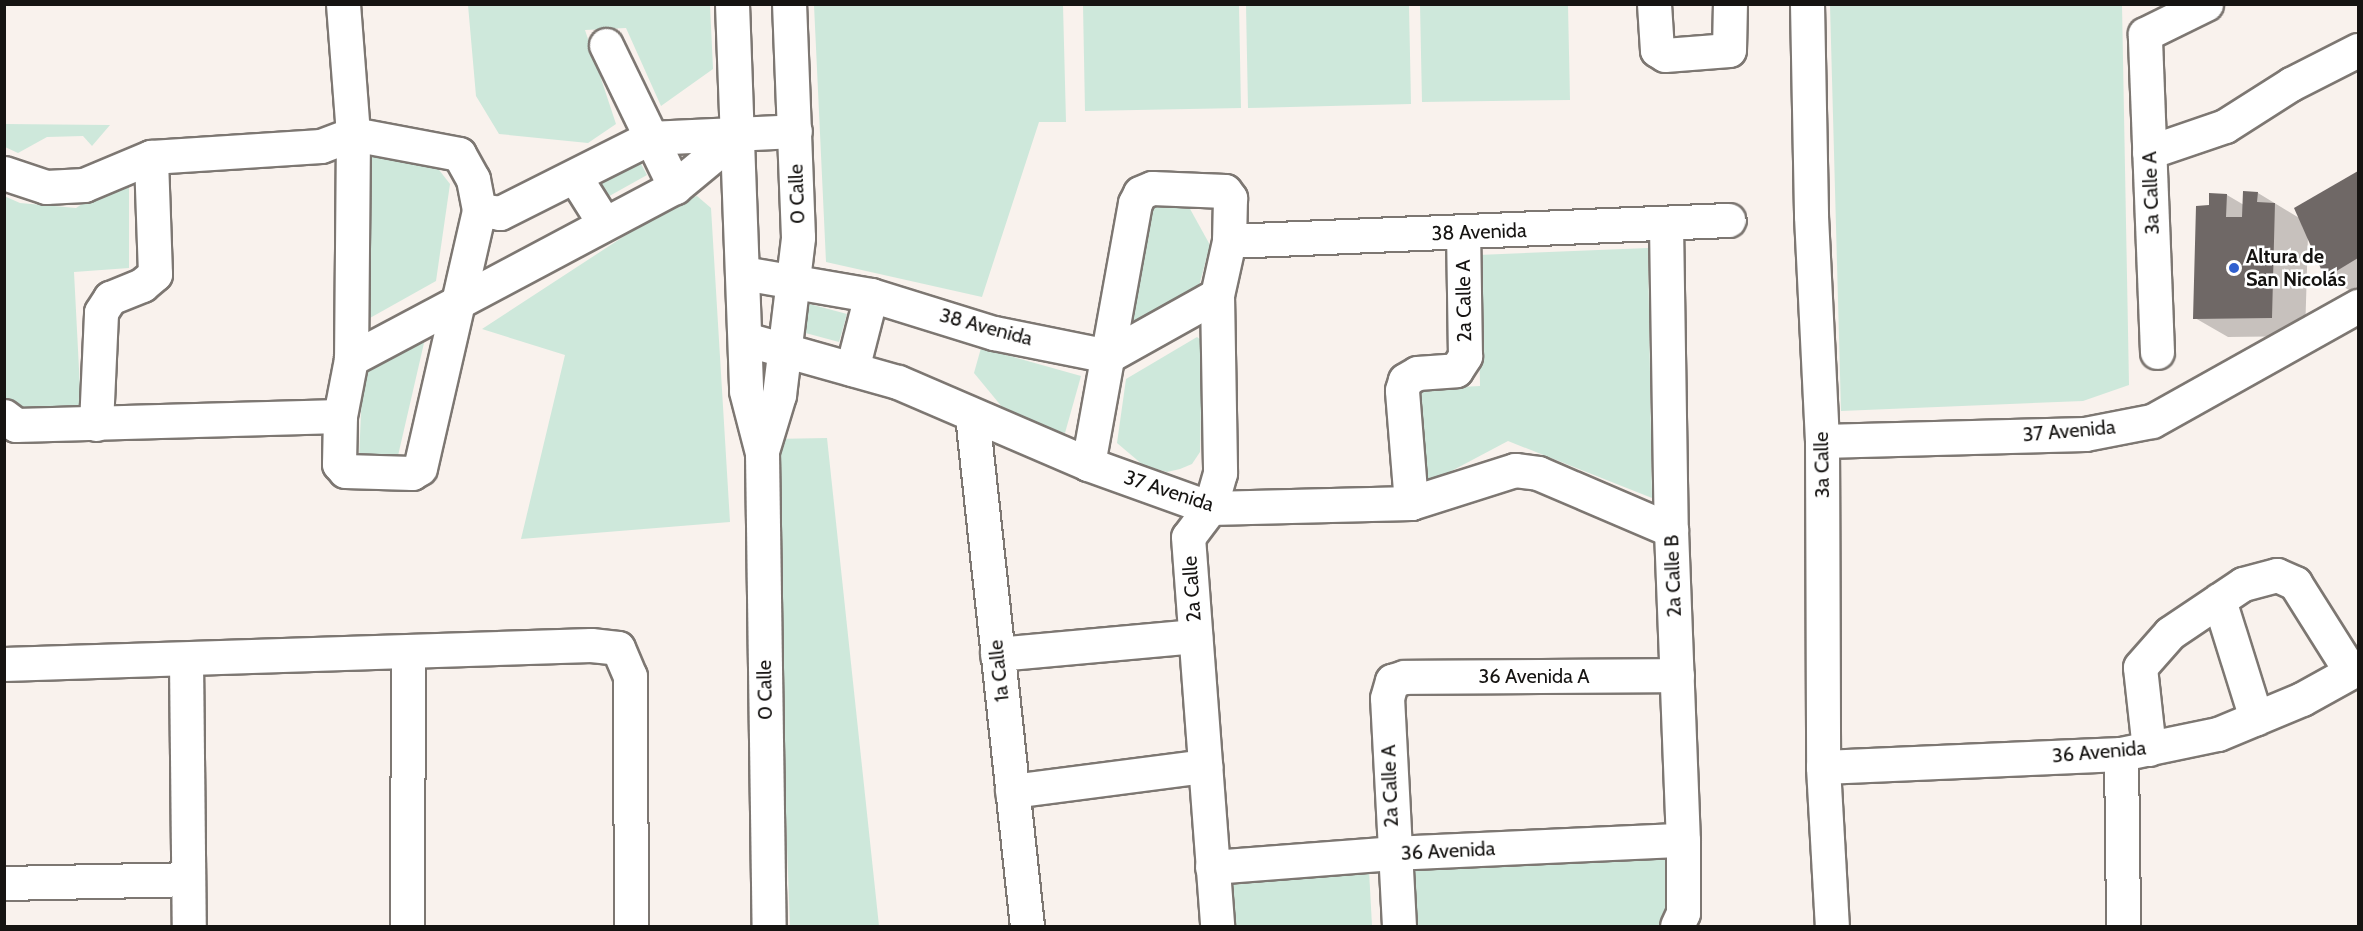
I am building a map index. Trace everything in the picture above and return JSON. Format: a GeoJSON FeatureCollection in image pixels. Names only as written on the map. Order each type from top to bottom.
{"type":"FeatureCollection","features":[{"type":"Feature","properties":{"kind":"street"},"geometry":{"type":"LineString","coordinates":[[4,173],[46,187],[84,185],[151,157],[321,146],[353,134],[459,154],[473,179],[479,210],[454,307],[420,468],[412,474],[345,471],[339,464],[340,416],[351,359],[353,134],[343,4]]}},
{"type":"Feature","properties":{"kind":"street","name":"0 Calle"},"geometry":{"type":"LineString","coordinates":[[732,4],[739,134],[746,391],[762,453],[769,927]]}},
{"type":"Feature","properties":{"kind":"street","name":"0 Calle"},"geometry":{"type":"LineString","coordinates":[[762,453],[779,395],[798,237],[789,4]]}},
{"type":"Feature","properties":{"kind":"street"},"geometry":{"type":"LineString","coordinates":[[1654,4],[1657,50],[1665,55],[1729,50],[1730,4]]}},
{"type":"Feature","properties":{"kind":"street","name":"3a Calle"},"geometry":{"type":"LineString","coordinates":[[1807,4],[1811,216],[1822,441],[1823,767],[1832,927]]}},
{"type":"Feature","properties":{"kind":"street","name":"3a Calle A"},"geometry":{"type":"LineString","coordinates":[[2157,352],[2145,34],[2206,4]]}},
{"type":"Feature","properties":{"kind":"street"},"geometry":{"type":"LineString","coordinates":[[606,45],[649,138],[675,187]]}},
{"type":"Feature","properties":{"kind":"street"},"geometry":{"type":"LineString","coordinates":[[2149,152],[2225,126],[2291,84],[2358,50]]}},
{"type":"Feature","properties":{"kind":"street"},"geometry":{"type":"LineString","coordinates":[[479,210],[500,213],[649,138],[795,131]]}},
{"type":"Feature","properties":{"kind":"street"},"geometry":{"type":"LineString","coordinates":[[351,359],[454,307],[675,187],[739,134]]}},
{"type":"Feature","properties":{"kind":"street"},"geometry":{"type":"LineString","coordinates":[[96,424],[101,312],[110,298],[142,285],[155,274],[151,157]]}},
{"type":"Feature","properties":{"kind":"street"},"geometry":{"type":"LineString","coordinates":[[575,177],[604,224]]}},
{"type":"Feature","properties":{"kind":"street","name":"2a Calle"},"geometry":{"type":"LineString","coordinates":[[1108,356],[1135,203],[1140,193],[1152,188],[1225,190],[1230,198],[1229,241],[1217,295],[1220,473],[1210,508],[1188,537],[1217,927]]}},
{"type":"Feature","properties":{"kind":"street","name":"38 Avenida"},"geometry":{"type":"LineString","coordinates":[[1229,241],[1666,225],[1729,220]]}},
{"type":"Feature","properties":{"kind":"street","name":"2a Calle B"},"geometry":{"type":"LineString","coordinates":[[1666,225],[1671,530],[1683,840],[1683,913],[1677,926]]}},
{"type":"Feature","properties":{"kind":"street","name":"2a Calle A"},"geometry":{"type":"LineString","coordinates":[[1411,503],[1402,390],[1405,380],[1417,373],[1456,370],[1465,357],[1464,232]]}},
{"type":"Feature","properties":{"kind":"street","name":"38 Avenida"},"geometry":{"type":"LineString","coordinates":[[743,273],[871,295],[994,333],[1108,356]]}},
{"type":"Feature","properties":{"kind":"street"},"geometry":{"type":"LineString","coordinates":[[852,369],[871,295]]}},
{"type":"Feature","properties":{"kind":"street"},"geometry":{"type":"LineString","coordinates":[[1088,464],[1108,356],[1217,295]]}},
{"type":"Feature","properties":{"kind":"street","name":"37 Avenida"},"geometry":{"type":"LineString","coordinates":[[1822,441],[2085,434],[2152,421],[2358,306]]}},
{"type":"Feature","properties":{"kind":"street","name":"37 Avenida"},"geometry":{"type":"LineString","coordinates":[[745,339],[898,382],[1088,464],[1210,508],[1411,503],[1515,470],[1538,473],[1671,530]]}},
{"type":"Feature","properties":{"kind":"street","name":"1a Calle"},"geometry":{"type":"LineString","coordinates":[[972,415],[1027,927]]}},
{"type":"Feature","properties":{"kind":"street"},"geometry":{"type":"LineString","coordinates":[[4,416],[16,424],[96,424],[340,416]]}},
{"type":"Feature","properties":{"kind":"street"},"geometry":{"type":"LineString","coordinates":[[2123,927],[2140,667],[2170,633],[2243,584],[2277,575],[2295,583],[2355,670]]}},
{"type":"Feature","properties":{"kind":"street"},"geometry":{"type":"LineString","coordinates":[[2219,600],[2256,718]]}},
{"type":"Feature","properties":{"kind":"street"},"geometry":{"type":"LineString","coordinates":[[997,654],[1195,636]]}},
{"type":"Feature","properties":{"kind":"street"},"geometry":{"type":"LineString","coordinates":[[4,664],[408,654],[591,645],[618,648],[630,676],[632,927]]}},
{"type":"Feature","properties":{"kind":"street"},"geometry":{"type":"LineString","coordinates":[[406,927],[408,654]]}},
{"type":"Feature","properties":{"kind":"street"},"geometry":{"type":"LineString","coordinates":[[186,661],[189,927]]}},
{"type":"Feature","properties":{"kind":"street","name":"36 Avenida"},"geometry":{"type":"LineString","coordinates":[[1823,767],[2135,751],[2218,734],[2355,670]]}},
{"type":"Feature","properties":{"kind":"street","name":"36 Avenida A"},"geometry":{"type":"LineString","coordinates":[[1392,681],[1404,677],[1677,675]]}},
{"type":"Feature","properties":{"kind":"street","name":"2a Calle A"},"geometry":{"type":"LineString","coordinates":[[1392,681],[1387,698],[1392,853],[1399,927]]}},
{"type":"Feature","properties":{"kind":"street"},"geometry":{"type":"LineString","coordinates":[[1011,791],[1205,766]]}},
{"type":"Feature","properties":{"kind":"street","name":"36 Avenida"},"geometry":{"type":"LineString","coordinates":[[1212,867],[1392,853],[1683,840]]}},
{"type":"Feature","properties":{"kind":"street"},"geometry":{"type":"LineString","coordinates":[[4,883],[188,879]]}},
{"type":"Feature","properties":{"kind":"green space"},"geometry":{"type":"Polygon","coordinates":[[[468,5],[710,5],[713,69],[661,106],[626,28],[585,30],[616,124],[588,143],[499,134],[476,96],[468,5]]]}},
{"type":"Feature","properties":{"kind":"green space"},"geometry":{"type":"Polygon","coordinates":[[[814,5],[1063,5],[1066,122],[1039,122],[982,297],[826,262],[814,5]]]}},
{"type":"Feature","properties":{"kind":"green space"},"geometry":{"type":"Polygon","coordinates":[[[1083,5],[1239,5],[1241,108],[1085,111],[1083,5]]]}},
{"type":"Feature","properties":{"kind":"green space"},"geometry":{"type":"Polygon","coordinates":[[[1246,5],[1409,5],[1411,104],[1248,108],[1246,5]]]}},
{"type":"Feature","properties":{"kind":"green space"},"geometry":{"type":"Polygon","coordinates":[[[1420,5],[1568,5],[1570,100],[1422,102],[1420,5]]]}},
{"type":"Feature","properties":{"kind":"green space"},"geometry":{"type":"Polygon","coordinates":[[[1830,5],[2122,5],[2129,385],[2083,401],[1841,411],[1830,5]]]}},
{"type":"Feature","properties":{"kind":"green space"},"geometry":{"type":"Polygon","coordinates":[[[5,124],[110,125],[92,146],[83,136],[47,137],[18,153],[5,147],[5,124]]]}},
{"type":"Feature","properties":{"kind":"green space"},"geometry":{"type":"Polygon","coordinates":[[[377,146],[429,157],[450,184],[436,281],[361,323],[362,156],[377,146]]]}},
{"type":"Feature","properties":{"kind":"green space"},"geometry":{"type":"Polygon","coordinates":[[[639,160],[647,175],[604,199],[597,185],[639,160]]]}},
{"type":"Feature","properties":{"kind":"green space"},"geometry":{"type":"Polygon","coordinates":[[[129,173],[129,268],[74,272],[81,408],[6,409],[4,196],[20,203],[76,208],[129,173]]]}},
{"type":"Feature","properties":{"kind":"green space"},"geometry":{"type":"Polygon","coordinates":[[[697,196],[711,208],[730,522],[521,539],[565,355],[482,329],[675,203],[697,196]]]}},
{"type":"Feature","properties":{"kind":"green space"},"geometry":{"type":"Polygon","coordinates":[[[1184,198],[1210,245],[1199,286],[1136,328],[1127,314],[1150,208],[1184,198]]]}},
{"type":"Feature","properties":{"kind":"green space"},"geometry":{"type":"Polygon","coordinates":[[[1648,248],[1652,498],[1508,441],[1425,485],[1421,389],[1480,386],[1478,255],[1648,248]]]}},
{"type":"Feature","properties":{"kind":"green space"},"geometry":{"type":"Polygon","coordinates":[[[806,303],[847,314],[839,342],[798,331],[806,303]]]}},
{"type":"Feature","properties":{"kind":"green space"},"geometry":{"type":"Polygon","coordinates":[[[427,330],[397,460],[359,459],[363,366],[427,330]]]}},
{"type":"Feature","properties":{"kind":"green space"},"geometry":{"type":"Polygon","coordinates":[[[1197,337],[1201,340],[1202,357],[1200,452],[1192,464],[1167,472],[1143,465],[1117,443],[1126,379],[1197,337]]]}},
{"type":"Feature","properties":{"kind":"green space"},"geometry":{"type":"Polygon","coordinates":[[[981,348],[1081,376],[1065,433],[1012,419],[974,373],[981,348]]]}},
{"type":"Feature","properties":{"kind":"green space"},"geometry":{"type":"Polygon","coordinates":[[[827,438],[879,926],[790,926],[772,439],[827,438]]]}},
{"type":"Feature","properties":{"kind":"green space"},"geometry":{"type":"Polygon","coordinates":[[[1665,858],[1666,926],[1405,926],[1402,868],[1665,858]]]}},
{"type":"Feature","properties":{"kind":"green space"},"geometry":{"type":"Polygon","coordinates":[[[1369,870],[1372,926],[1227,926],[1221,878],[1369,870]]]}},
{"type":"Feature","properties":{"kind":"building","name":"Altura de San Nicolás"},"geometry":{"type":"Polygon","coordinates":[[[2358,171],[2358,258],[2325,278],[2294,208],[2358,171]]]}},
{"type":"Feature","properties":{"kind":"building","name":"Altura de San Nicolás"},"geometry":{"type":"Polygon","coordinates":[[[2243,191],[2258,192],[2257,202],[2275,203],[2272,318],[2193,319],[2196,206],[2209,205],[2209,193],[2227,194],[2226,217],[2242,217],[2243,191]]]}},
{"type":"Feature","properties":{"kind":"place","name":"Altura de San Nicolás"},"geometry":{"type":"Point","coordinates":[2234,268]}}]}
